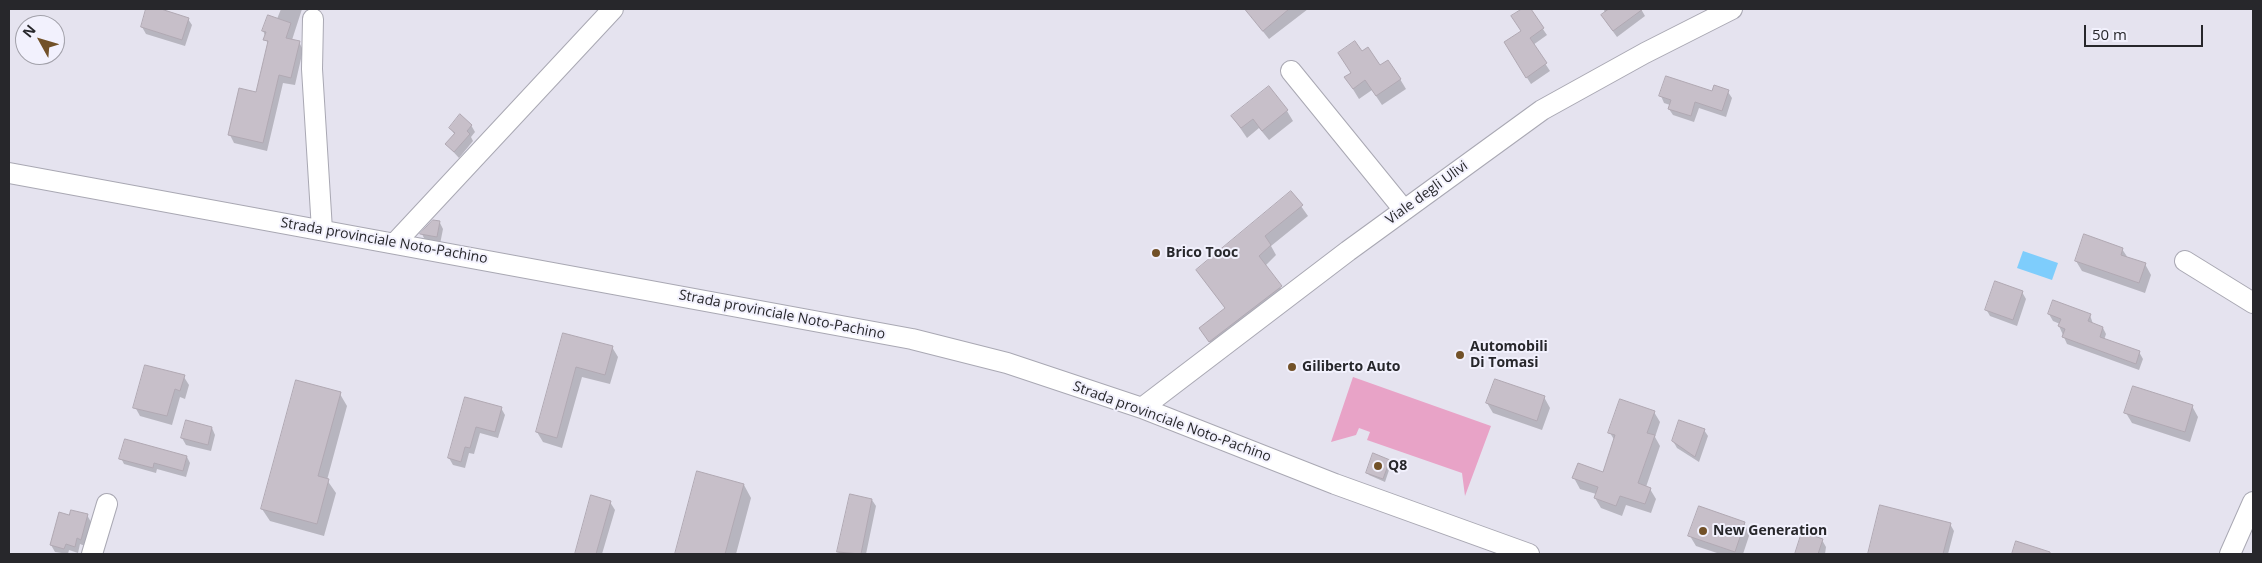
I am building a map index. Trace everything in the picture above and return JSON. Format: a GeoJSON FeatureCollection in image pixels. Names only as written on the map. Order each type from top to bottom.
{"type":"FeatureCollection","features":[{"type":"Feature","properties":{"kind":"street"},"geometry":{"type":"LineString","coordinates":[[395,244],[613,9]]}},
{"type":"Feature","properties":{"kind":"street","name":"Viale degli Ulivi"},"geometry":{"type":"LineString","coordinates":[[1142,408],[1404,210],[1542,110],[1645,53],[1732,9]]}},
{"type":"Feature","properties":{"kind":"street"},"geometry":{"type":"LineString","coordinates":[[313,19],[312,69],[322,230]]}},
{"type":"Feature","properties":{"kind":"street"},"geometry":{"type":"LineString","coordinates":[[1291,71],[1404,210]]}},
{"type":"Feature","properties":{"kind":"street","name":"Strada provinciale Noto-Pachino"},"geometry":{"type":"LineString","coordinates":[[9,173],[912,339],[1007,363],[1142,408],[1335,484],[1530,554]]}},
{"type":"Feature","properties":{"kind":"street"},"geometry":{"type":"LineString","coordinates":[[2185,261],[2253,303]]}},
{"type":"Feature","properties":{"kind":"street"},"geometry":{"type":"LineString","coordinates":[[2230,554],[2253,502]]}},
{"type":"Feature","properties":{"kind":"street"},"geometry":{"type":"LineString","coordinates":[[92,554],[107,504]]}},
{"type":"Feature","properties":{"kind":"shaded area"},"geometry":{"type":"Polygon","coordinates":[[[1353,377],[1491,426],[1465,496],[1462,473],[1367,440],[1370,432],[1359,428],[1356,435],[1331,442],[1353,377]]]}},
{"type":"Feature","properties":{"kind":"water"},"geometry":{"type":"Polygon","coordinates":[[[2023,251],[2058,263],[2052,280],[2017,268],[2023,251]]]}},
{"type":"Feature","properties":{"kind":"building"},"geometry":{"type":"Polygon","coordinates":[[[146,9],[161,9],[189,18],[182,40],[141,27],[146,9]]]}},
{"type":"Feature","properties":{"kind":"building"},"geometry":{"type":"Polygon","coordinates":[[[1245,9],[1289,9],[1263,31],[1245,9]]]}},
{"type":"Feature","properties":{"kind":"building"},"geometry":{"type":"Polygon","coordinates":[[[1522,9],[1531,9],[1544,28],[1530,38],[1547,63],[1526,78],[1504,42],[1521,31],[1511,16],[1522,9]]]}},
{"type":"Feature","properties":{"kind":"building"},"geometry":{"type":"Polygon","coordinates":[[[1609,9],[1643,9],[1613,31],[1601,15],[1609,9]]]}},
{"type":"Feature","properties":{"kind":"building"},"geometry":{"type":"Polygon","coordinates":[[[268,15],[291,23],[286,38],[300,41],[291,78],[279,75],[263,143],[228,135],[239,88],[256,92],[268,41],[263,40],[266,32],[262,31],[268,15]]]}},
{"type":"Feature","properties":{"kind":"building"},"geometry":{"type":"Polygon","coordinates":[[[1355,41],[1362,51],[1368,47],[1380,65],[1388,60],[1401,79],[1376,96],[1365,80],[1353,89],[1344,77],[1351,73],[1338,53],[1355,41]]]}},
{"type":"Feature","properties":{"kind":"building"},"geometry":{"type":"Polygon","coordinates":[[[1666,76],[1712,91],[1714,85],[1729,90],[1722,111],[1695,102],[1691,116],[1668,109],[1671,100],[1659,96],[1666,76]]]}},
{"type":"Feature","properties":{"kind":"building"},"geometry":{"type":"Polygon","coordinates":[[[1269,86],[1288,110],[1262,131],[1253,119],[1241,128],[1231,116],[1269,86]]]}},
{"type":"Feature","properties":{"kind":"building"},"geometry":{"type":"Polygon","coordinates":[[[460,114],[472,125],[467,131],[470,134],[454,152],[445,144],[455,133],[449,128],[460,114]]]}},
{"type":"Feature","properties":{"kind":"building"},"geometry":{"type":"Polygon","coordinates":[[[1291,191],[1303,205],[1265,236],[1271,245],[1259,256],[1282,286],[1209,342],[1199,328],[1225,308],[1196,270],[1291,191]]]}},
{"type":"Feature","properties":{"kind":"building"},"geometry":{"type":"Polygon","coordinates":[[[433,220],[440,221],[437,237],[420,234],[433,220]]]}},
{"type":"Feature","properties":{"kind":"building"},"geometry":{"type":"Polygon","coordinates":[[[2084,234],[2123,248],[2121,255],[2146,263],[2139,283],[2075,261],[2084,234]]]}},
{"type":"Feature","properties":{"kind":"building"},"geometry":{"type":"Polygon","coordinates":[[[1995,281],[2023,291],[2013,320],[1985,310],[1995,281]]]}},
{"type":"Feature","properties":{"kind":"building"},"geometry":{"type":"Polygon","coordinates":[[[2053,300],[2091,314],[2088,321],[2103,327],[2100,337],[2140,351],[2136,364],[2062,337],[2065,329],[2058,326],[2061,319],[2048,314],[2053,300]]]}},
{"type":"Feature","properties":{"kind":"building"},"geometry":{"type":"Polygon","coordinates":[[[563,333],[613,346],[605,375],[576,367],[557,438],[536,432],[563,333]]]}},
{"type":"Feature","properties":{"kind":"building"},"geometry":{"type":"Polygon","coordinates":[[[145,365],[185,375],[180,391],[175,389],[167,416],[133,408],[145,365]]]}},
{"type":"Feature","properties":{"kind":"building"},"geometry":{"type":"Polygon","coordinates":[[[1495,379],[1545,396],[1537,421],[1486,403],[1495,379]]]}},
{"type":"Feature","properties":{"kind":"building"},"geometry":{"type":"Polygon","coordinates":[[[296,380],[341,392],[318,476],[329,479],[317,524],[261,509],[296,380]]]}},
{"type":"Feature","properties":{"kind":"building"},"geometry":{"type":"Polygon","coordinates":[[[2133,386],[2193,405],[2185,432],[2124,413],[2133,386]]]}},
{"type":"Feature","properties":{"kind":"building"},"geometry":{"type":"Polygon","coordinates":[[[465,397],[502,407],[495,432],[476,427],[470,448],[465,447],[461,462],[448,458],[465,397]]]}},
{"type":"Feature","properties":{"kind":"building"},"geometry":{"type":"Polygon","coordinates":[[[1620,399],[1655,411],[1647,433],[1655,435],[1638,483],[1651,488],[1645,504],[1620,496],[1616,506],[1594,498],[1598,487],[1572,478],[1578,463],[1603,472],[1615,435],[1608,433],[1620,399]]]}},
{"type":"Feature","properties":{"kind":"building"},"geometry":{"type":"Polygon","coordinates":[[[186,420],[212,427],[208,445],[181,438],[186,420]]]}},
{"type":"Feature","properties":{"kind":"building"},"geometry":{"type":"Polygon","coordinates":[[[1679,420],[1705,429],[1695,457],[1672,441],[1679,420]]]}},
{"type":"Feature","properties":{"kind":"building"},"geometry":{"type":"Polygon","coordinates":[[[125,439],[187,456],[183,471],[154,463],[153,468],[119,459],[125,439]]]}},
{"type":"Feature","properties":{"kind":"building"},"geometry":{"type":"Polygon","coordinates":[[[1373,453],[1390,460],[1383,479],[1366,473],[1373,453]]]}},
{"type":"Feature","properties":{"kind":"building"},"geometry":{"type":"Polygon","coordinates":[[[697,471],[744,484],[725,554],[675,554],[697,471]]]}},
{"type":"Feature","properties":{"kind":"building"},"geometry":{"type":"Polygon","coordinates":[[[850,494],[872,499],[861,554],[837,552],[850,494]]]}},
{"type":"Feature","properties":{"kind":"building"},"geometry":{"type":"Polygon","coordinates":[[[591,495],[611,501],[596,554],[575,554],[591,495]]]}},
{"type":"Feature","properties":{"kind":"building"},"geometry":{"type":"Polygon","coordinates":[[[1880,505],[1951,523],[1943,554],[1868,554],[1880,505]]]}},
{"type":"Feature","properties":{"kind":"building"},"geometry":{"type":"Polygon","coordinates":[[[1699,506],[1745,522],[1735,552],[1688,536],[1699,506]]]}},
{"type":"Feature","properties":{"kind":"building"},"geometry":{"type":"Polygon","coordinates":[[[71,510],[88,514],[81,540],[77,538],[75,547],[66,544],[64,549],[50,545],[59,512],[69,515],[71,510]]]}},
{"type":"Feature","properties":{"kind":"building"},"geometry":{"type":"Polygon","coordinates":[[[1802,532],[1823,539],[1818,554],[1795,554],[1802,532]]]}},
{"type":"Feature","properties":{"kind":"building"},"geometry":{"type":"Polygon","coordinates":[[[2016,541],[2050,552],[2050,554],[2012,554],[2016,541]]]}},
{"type":"Feature","properties":{"kind":"place","name":"Brico Tooc"},"geometry":{"type":"Point","coordinates":[1156,253]}},
{"type":"Feature","properties":{"kind":"place","name":"Automobili Di Tomasi"},"geometry":{"type":"Point","coordinates":[1460,355]}},
{"type":"Feature","properties":{"kind":"place","name":"Giliberto Auto"},"geometry":{"type":"Point","coordinates":[1292,367]}},
{"type":"Feature","properties":{"kind":"place","name":"Q8"},"geometry":{"type":"Point","coordinates":[1378,466]}},
{"type":"Feature","properties":{"kind":"place","name":"New Generation"},"geometry":{"type":"Point","coordinates":[1703,531]}}]}
